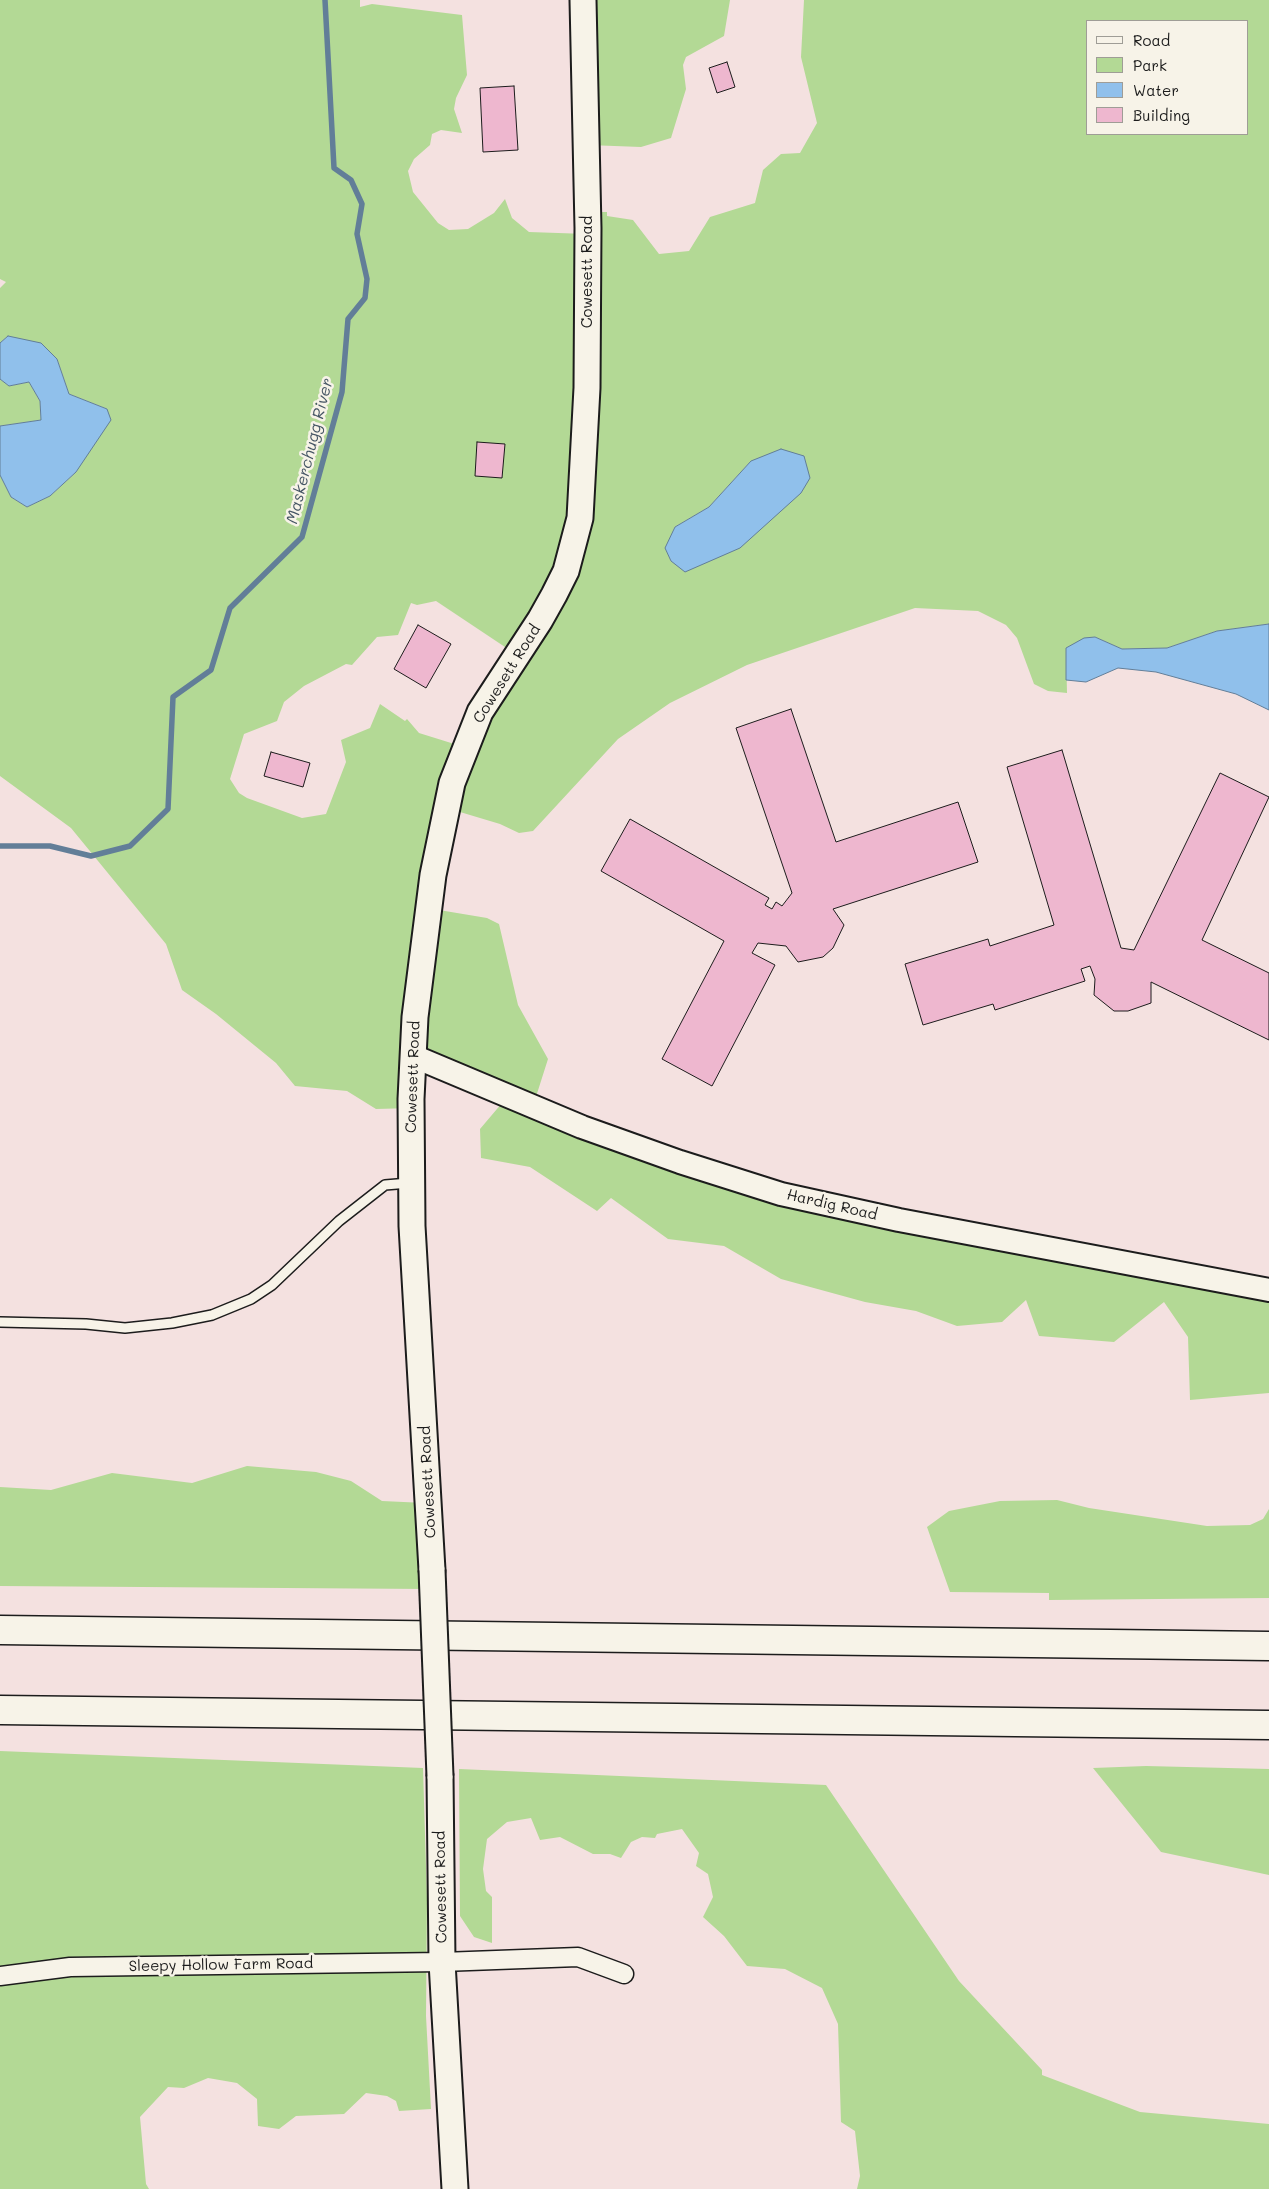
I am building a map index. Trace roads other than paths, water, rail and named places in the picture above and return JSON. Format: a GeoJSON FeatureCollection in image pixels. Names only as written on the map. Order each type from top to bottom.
{"type":"FeatureCollection","features":[{"type":"Feature","properties":{"kind":"highway"},"geometry":{"type":"LineString","coordinates":[[0,1630],[1269,1646]]}},
{"type":"Feature","properties":{"kind":"highway"},"geometry":{"type":"LineString","coordinates":[[0,1710],[1269,1726]]}},
{"type":"Feature","properties":{"kind":"main road","name":"Cowesett Road"},"geometry":{"type":"LineString","coordinates":[[455,2189],[442,1962],[440,1776],[432,1570],[412,1226],[411,1099],[415,1017],[433,875],[452,783],[480,712],[540,620],[558,587],[574,543],[580,518],[587,388],[588,228],[582,0]]}},
{"type":"Feature","properties":{"kind":"street","name":"Hardig Road"},"geometry":{"type":"LineString","coordinates":[[413,1056],[582,1127],[680,1162],[781,1194],[899,1220],[1269,1290]]}},
{"type":"Feature","properties":{"kind":"street","name":"Sleepy Hollow Farm Road"},"geometry":{"type":"LineString","coordinates":[[0,1976],[70,1968],[442,1962],[578,1957],[624,1974]]}},
{"type":"Feature","properties":{"kind":"lane"},"geometry":{"type":"LineString","coordinates":[[0,1322],[86,1324],[125,1328],[172,1324],[219,1312],[251,1299],[272,1285],[339,1221],[385,1185],[412,1183]]}},
{"type":"Feature","properties":{"kind":"water"},"geometry":{"type":"Polygon","coordinates":[[[8,336],[41,343],[57,359],[69,394],[107,409],[111,420],[76,472],[50,496],[27,507],[11,497],[0,475],[0,426],[41,420],[40,401],[29,382],[9,386],[0,379],[0,343],[8,336]]]}},
{"type":"Feature","properties":{"kind":"water"},"geometry":{"type":"Polygon","coordinates":[[[781,449],[804,456],[810,478],[801,493],[740,548],[685,572],[671,561],[665,548],[675,527],[709,507],[751,461],[781,449]]]}},
{"type":"Feature","properties":{"kind":"water"},"geometry":{"type":"Polygon","coordinates":[[[1269,624],[1269,710],[1236,694],[1156,672],[1118,668],[1086,682],[1066,680],[1066,648],[1084,638],[1095,637],[1122,649],[1167,648],[1217,631],[1269,624]]]}},
{"type":"Feature","properties":{"kind":"waterway","name":"Maskerchugg River"},"geometry":{"type":"LineString","coordinates":[[0,846],[50,846],[91,856],[130,846],[168,809],[173,697],[211,670],[230,608],[302,537],[342,392],[348,319],[365,298],[367,279],[357,234],[362,204],[351,180],[334,168],[325,0]]}}]}
